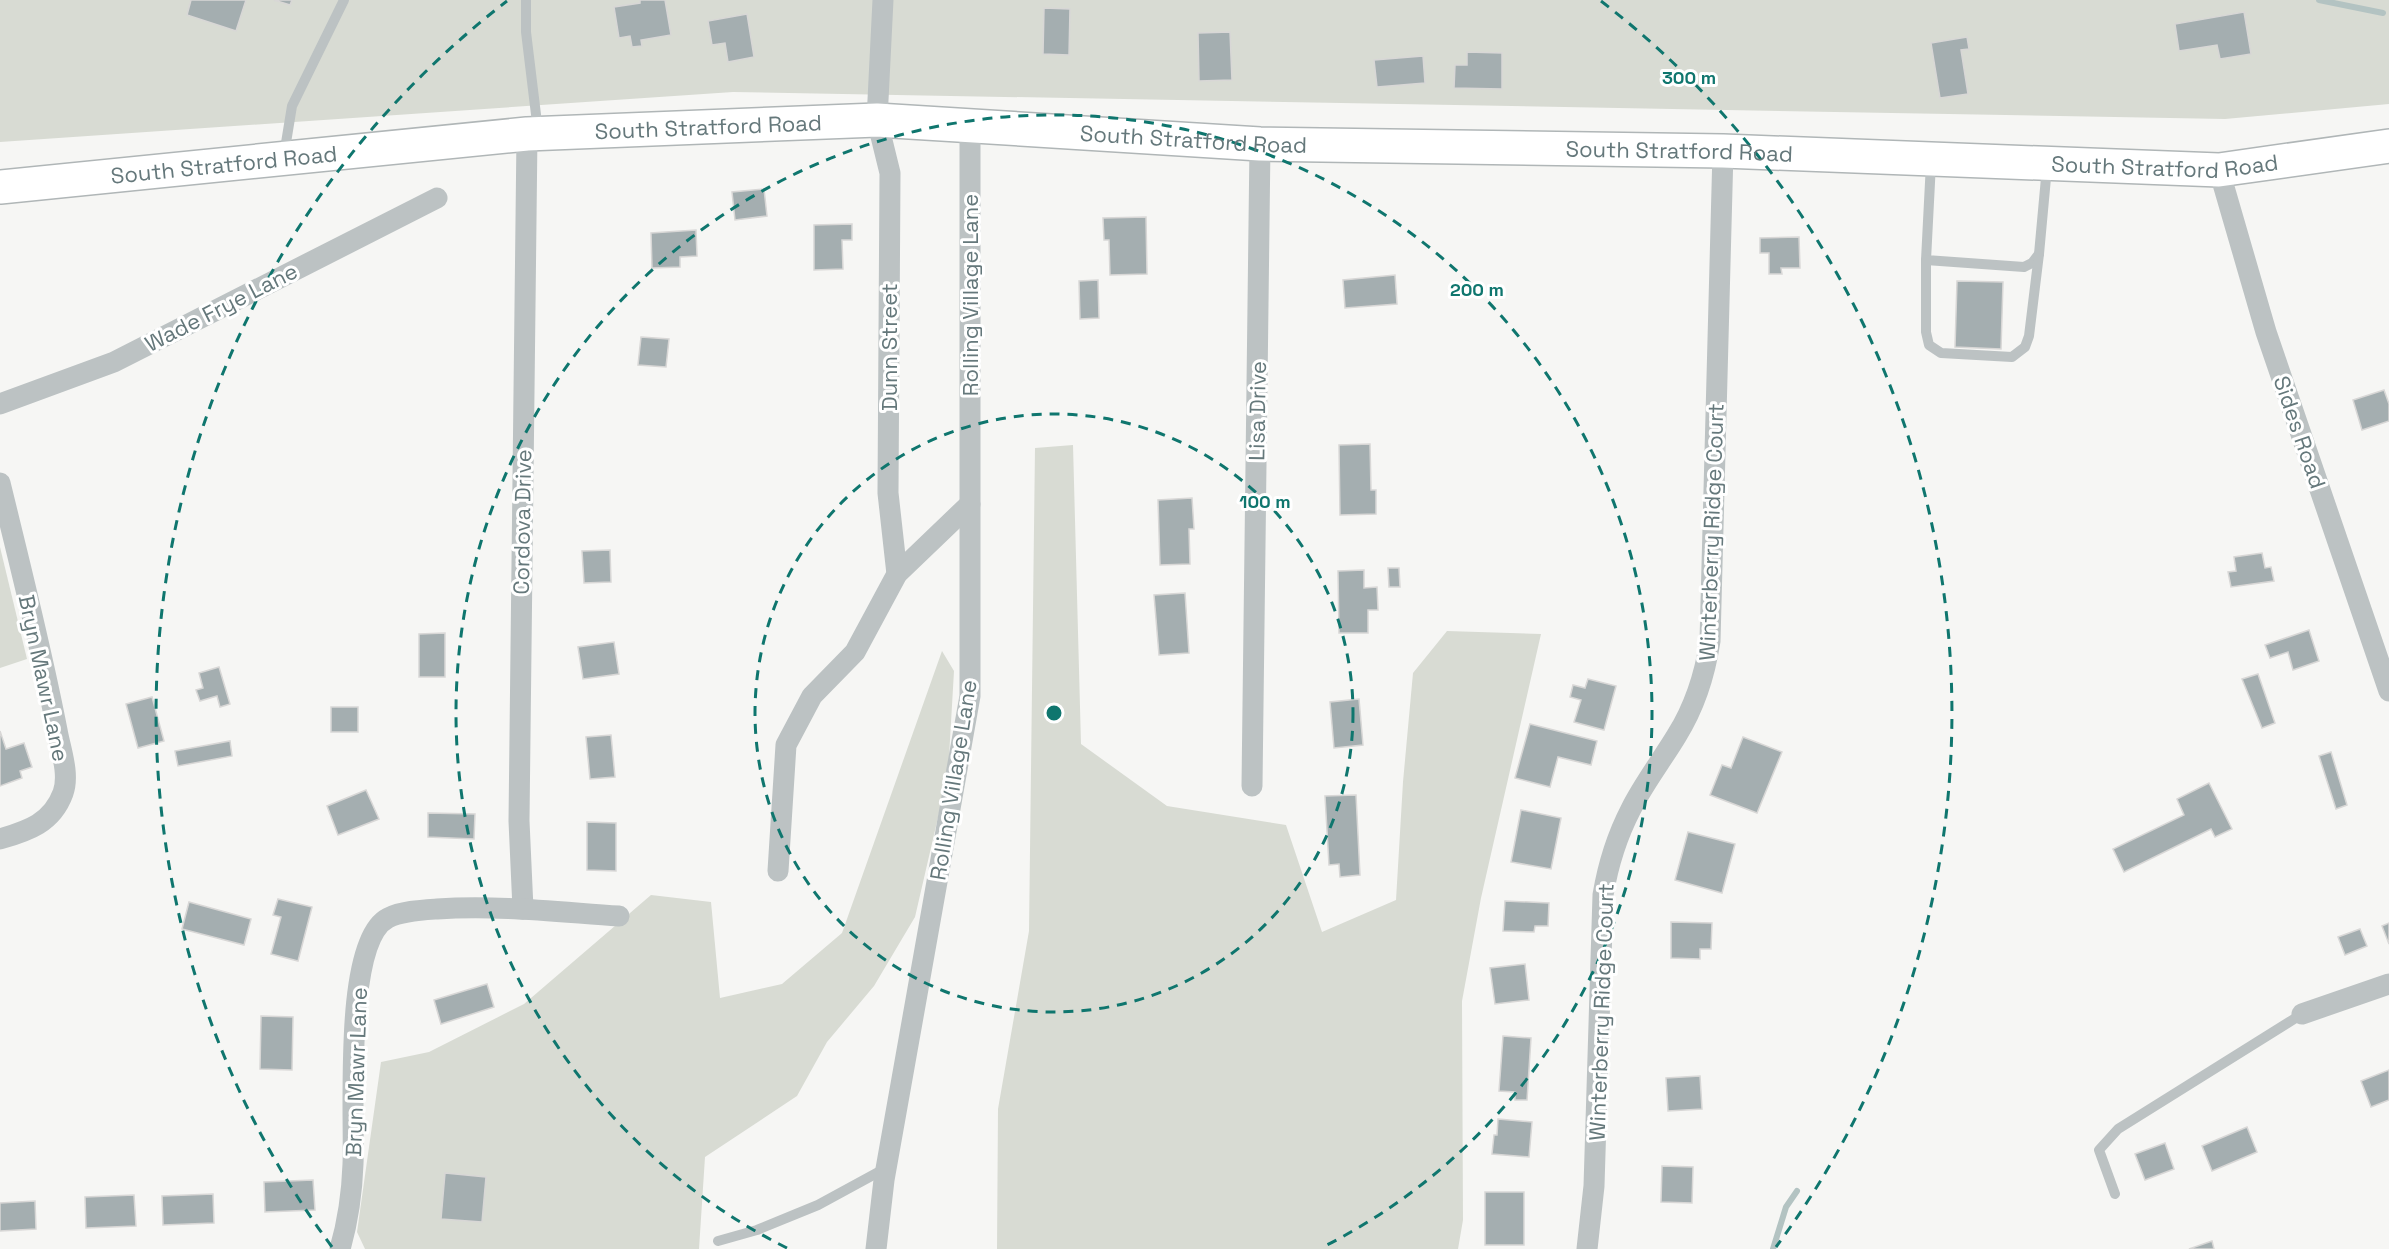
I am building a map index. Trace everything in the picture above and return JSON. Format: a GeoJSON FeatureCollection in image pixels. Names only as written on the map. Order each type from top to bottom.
{"type":"FeatureCollection","features":[{"type":"Feature","properties":{"kind":"main road","name":"South Stratford Road"},"geometry":{"type":"LineString","coordinates":[[0,187],[533,134],[877,120],[1260,144],[1723,151],[2219,170],[2389,146]]}},
{"type":"Feature","properties":{"kind":"street","name":"Dunn Street"},"geometry":{"type":"LineString","coordinates":[[883,0],[877,120],[890,173],[888,493],[897,574]]}},
{"type":"Feature","properties":{"kind":"street","name":"Rolling Village Lane"},"geometry":{"type":"LineString","coordinates":[[876,1249],[886,1168],[970,696],[970,125]]}},
{"type":"Feature","properties":{"kind":"street","name":"Cordova Drive"},"geometry":{"type":"LineString","coordinates":[[523,909],[519,821],[533,134]]}},
{"type":"Feature","properties":{"kind":"street","name":"Lisa Drive"},"geometry":{"type":"LineString","coordinates":[[1252,786],[1260,144]]}},
{"type":"Feature","properties":{"kind":"street","name":"Winterberry Ridge Court"},"geometry":{"type":"LineString","coordinates":[[1587,1249],[1594,1186],[1603,895],[1608,868],[1630,810],[1690,710],[1706,666],[1710,641],[1723,151]]}},
{"type":"Feature","properties":{"kind":"street","name":"Sides Road"},"geometry":{"type":"LineString","coordinates":[[2219,170],[2266,332],[2389,691]]}},
{"type":"Feature","properties":{"kind":"street","name":"Wade Frye Lane"},"geometry":{"type":"LineString","coordinates":[[0,404],[114,362],[437,198]]}},
{"type":"Feature","properties":{"kind":"street","name":"Bryn Mawr Lane"},"geometry":{"type":"LineString","coordinates":[[0,483],[46,676],[65,783],[64,792],[55,810],[43,823],[27,832],[0,839]]}},
{"type":"Feature","properties":{"kind":"street"},"geometry":{"type":"LineString","coordinates":[[778,871],[786,745],[812,696],[855,652],[897,574],[970,504]]}},
{"type":"Feature","properties":{"kind":"street","name":"Bryn Mawr Lane"},"geometry":{"type":"LineString","coordinates":[[340,1249],[348,1221],[353,1165],[355,1028],[359,982],[371,936],[380,923],[396,915],[425,910],[462,908],[523,909],[619,916]]}},
{"type":"Feature","properties":{"kind":"street"},"geometry":{"type":"LineString","coordinates":[[2302,1014],[2389,984]]}},
{"type":"Feature","properties":{"kind":"lane"},"geometry":{"type":"LineString","coordinates":[[284,159],[292,106],[344,0]]}},
{"type":"Feature","properties":{"kind":"lane"},"geometry":{"type":"LineString","coordinates":[[526,0],[533,134]]}},
{"type":"Feature","properties":{"kind":"lane"},"geometry":{"type":"LineString","coordinates":[[1931,160],[1926,260],[1926,332],[1929,345],[1941,353],[2012,357],[2025,347],[2029,336],[2048,164]]}},
{"type":"Feature","properties":{"kind":"lane"},"geometry":{"type":"LineString","coordinates":[[1926,260],[2024,267],[2032,263],[2039,255]]}},
{"type":"Feature","properties":{"kind":"lane"},"geometry":{"type":"LineString","coordinates":[[2115,1194],[2099,1150],[2118,1129],[2302,1014]]}},
{"type":"Feature","properties":{"kind":"lane"},"geometry":{"type":"LineString","coordinates":[[718,1241],[757,1230],[818,1205],[886,1168]]}},
{"type":"Feature","properties":{"kind":"shaded area"},"geometry":{"type":"Polygon","coordinates":[[[0,0],[2389,0],[2389,104],[2225,119],[733,92],[0,142],[0,0]]]}},
{"type":"Feature","properties":{"kind":"shaded area"},"geometry":{"type":"Polygon","coordinates":[[[1073,445],[1081,744],[1167,806],[1286,825],[1322,932],[1396,900],[1403,782],[1413,673],[1447,631],[1541,634],[1481,898],[1462,1001],[1463,1220],[1458,1249],[997,1249],[998,1109],[1029,931],[1035,448],[1073,445]]]}},
{"type":"Feature","properties":{"kind":"shaded area"},"geometry":{"type":"Polygon","coordinates":[[[0,547],[27,659],[0,668],[0,547]]]}},
{"type":"Feature","properties":{"kind":"shaded area"},"geometry":{"type":"Polygon","coordinates":[[[942,651],[954,671],[948,774],[915,917],[874,986],[827,1042],[797,1096],[705,1157],[699,1249],[365,1249],[357,1232],[381,1062],[429,1052],[524,1004],[651,895],[711,902],[720,998],[782,984],[842,933],[942,651]]]}},
{"type":"Feature","properties":{"kind":"building"},"geometry":{"type":"Polygon","coordinates":[[[191,0],[246,0],[236,31],[187,15],[191,0]]]}},
{"type":"Feature","properties":{"kind":"building"},"geometry":{"type":"Polygon","coordinates":[[[274,0],[292,0],[290,5],[274,0]]]}},
{"type":"Feature","properties":{"kind":"building"},"geometry":{"type":"Polygon","coordinates":[[[640,0],[665,0],[671,35],[641,40],[642,46],[632,47],[630,36],[619,38],[614,7],[640,3],[640,0]]]}},
{"type":"Feature","properties":{"kind":"building"},"geometry":{"type":"Polygon","coordinates":[[[1044,8],[1070,9],[1069,55],[1043,54],[1044,8]]]}},
{"type":"Feature","properties":{"kind":"building"},"geometry":{"type":"Polygon","coordinates":[[[2244,12],[2251,54],[2220,59],[2217,45],[2179,51],[2175,24],[2244,12]]]}},
{"type":"Feature","properties":{"kind":"building"},"geometry":{"type":"Polygon","coordinates":[[[747,14],[754,57],[728,62],[725,43],[712,45],[708,21],[747,14]]]}},
{"type":"Feature","properties":{"kind":"building"},"geometry":{"type":"Polygon","coordinates":[[[1230,32],[1232,80],[1199,81],[1198,33],[1230,32]]]}},
{"type":"Feature","properties":{"kind":"building"},"geometry":{"type":"Polygon","coordinates":[[[1967,37],[1969,49],[1961,50],[1968,94],[1940,98],[1931,43],[1967,37]]]}},
{"type":"Feature","properties":{"kind":"building"},"geometry":{"type":"Polygon","coordinates":[[[1467,52],[1502,53],[1502,89],[1454,88],[1455,65],[1467,65],[1467,52]]]}},
{"type":"Feature","properties":{"kind":"building"},"geometry":{"type":"Polygon","coordinates":[[[1423,56],[1425,83],[1377,87],[1374,60],[1423,56]]]}},
{"type":"Feature","properties":{"kind":"building"},"geometry":{"type":"Polygon","coordinates":[[[764,189],[767,216],[735,220],[732,192],[764,189]]]}},
{"type":"Feature","properties":{"kind":"building"},"geometry":{"type":"Polygon","coordinates":[[[1146,217],[1147,274],[1110,275],[1109,240],[1104,240],[1103,218],[1146,217]]]}},
{"type":"Feature","properties":{"kind":"building"},"geometry":{"type":"Polygon","coordinates":[[[852,224],[852,240],[842,240],[843,269],[814,270],[814,225],[852,224]]]}},
{"type":"Feature","properties":{"kind":"building"},"geometry":{"type":"Polygon","coordinates":[[[696,230],[697,256],[680,257],[680,267],[652,268],[651,233],[696,230]]]}},
{"type":"Feature","properties":{"kind":"building"},"geometry":{"type":"Polygon","coordinates":[[[1799,237],[1800,268],[1781,268],[1782,274],[1769,274],[1769,253],[1760,253],[1760,238],[1799,237]]]}},
{"type":"Feature","properties":{"kind":"building"},"geometry":{"type":"Polygon","coordinates":[[[1395,275],[1397,304],[1345,308],[1343,280],[1395,275]]]}},
{"type":"Feature","properties":{"kind":"building"},"geometry":{"type":"Polygon","coordinates":[[[1098,280],[1099,318],[1080,319],[1079,281],[1098,280]]]}},
{"type":"Feature","properties":{"kind":"building"},"geometry":{"type":"Polygon","coordinates":[[[1957,281],[2003,282],[2001,349],[1955,347],[1957,281]]]}},
{"type":"Feature","properties":{"kind":"building"},"geometry":{"type":"Polygon","coordinates":[[[641,337],[669,339],[666,367],[638,365],[641,337]]]}},
{"type":"Feature","properties":{"kind":"building"},"geometry":{"type":"Polygon","coordinates":[[[2384,390],[2389,404],[2389,421],[2362,430],[2353,400],[2384,390]]]}},
{"type":"Feature","properties":{"kind":"building"},"geometry":{"type":"Polygon","coordinates":[[[1370,444],[1371,490],[1376,490],[1376,514],[1340,515],[1339,445],[1370,444]]]}},
{"type":"Feature","properties":{"kind":"building"},"geometry":{"type":"Polygon","coordinates":[[[1192,498],[1194,529],[1189,529],[1190,564],[1160,565],[1158,500],[1192,498]]]}},
{"type":"Feature","properties":{"kind":"building"},"geometry":{"type":"Polygon","coordinates":[[[610,550],[611,582],[584,583],[582,551],[610,550]]]}},
{"type":"Feature","properties":{"kind":"building"},"geometry":{"type":"Polygon","coordinates":[[[2262,553],[2265,568],[2271,567],[2274,581],[2231,587],[2228,572],[2236,571],[2234,557],[2262,553]]]}},
{"type":"Feature","properties":{"kind":"building"},"geometry":{"type":"Polygon","coordinates":[[[1388,568],[1399,568],[1400,587],[1389,587],[1388,568]]]}},
{"type":"Feature","properties":{"kind":"building"},"geometry":{"type":"Polygon","coordinates":[[[1364,570],[1364,588],[1377,587],[1378,610],[1368,610],[1368,633],[1339,633],[1338,571],[1364,570]]]}},
{"type":"Feature","properties":{"kind":"building"},"geometry":{"type":"Polygon","coordinates":[[[1185,593],[1189,653],[1159,655],[1154,595],[1185,593]]]}},
{"type":"Feature","properties":{"kind":"building"},"geometry":{"type":"Polygon","coordinates":[[[2309,630],[2319,661],[2293,670],[2288,652],[2270,658],[2265,645],[2309,630]]]}},
{"type":"Feature","properties":{"kind":"building"},"geometry":{"type":"Polygon","coordinates":[[[445,633],[445,677],[419,677],[419,634],[445,633]]]}},
{"type":"Feature","properties":{"kind":"building"},"geometry":{"type":"Polygon","coordinates":[[[614,642],[619,674],[583,679],[578,647],[614,642]]]}},
{"type":"Feature","properties":{"kind":"building"},"geometry":{"type":"Polygon","coordinates":[[[219,667],[230,704],[220,707],[217,696],[200,701],[196,690],[203,688],[199,673],[219,667]]]}},
{"type":"Feature","properties":{"kind":"building"},"geometry":{"type":"Polygon","coordinates":[[[2258,674],[2275,723],[2262,728],[2242,679],[2258,674]]]}},
{"type":"Feature","properties":{"kind":"building"},"geometry":{"type":"Polygon","coordinates":[[[1588,679],[1616,686],[1604,730],[1574,722],[1581,700],[1570,697],[1573,685],[1585,688],[1588,679]]]}},
{"type":"Feature","properties":{"kind":"building"},"geometry":{"type":"Polygon","coordinates":[[[152,697],[164,741],[138,748],[126,704],[152,697]]]}},
{"type":"Feature","properties":{"kind":"building"},"geometry":{"type":"Polygon","coordinates":[[[1359,699],[1363,745],[1334,748],[1330,702],[1359,699]]]}},
{"type":"Feature","properties":{"kind":"building"},"geometry":{"type":"Polygon","coordinates":[[[331,707],[358,707],[358,732],[331,732],[331,707]]]}},
{"type":"Feature","properties":{"kind":"building"},"geometry":{"type":"Polygon","coordinates":[[[1530,724],[1597,741],[1591,765],[1558,757],[1550,787],[1515,778],[1530,724]]]}},
{"type":"Feature","properties":{"kind":"building"},"geometry":{"type":"Polygon","coordinates":[[[0,731],[6,749],[24,743],[32,767],[20,771],[22,778],[0,786],[0,731]]]}},
{"type":"Feature","properties":{"kind":"building"},"geometry":{"type":"Polygon","coordinates":[[[611,735],[615,777],[590,779],[586,737],[611,735]]]}},
{"type":"Feature","properties":{"kind":"building"},"geometry":{"type":"Polygon","coordinates":[[[1743,737],[1782,752],[1757,813],[1710,795],[1722,765],[1731,768],[1743,737]]]}},
{"type":"Feature","properties":{"kind":"building"},"geometry":{"type":"Polygon","coordinates":[[[230,741],[232,756],[178,766],[175,751],[230,741]]]}},
{"type":"Feature","properties":{"kind":"building"},"geometry":{"type":"Polygon","coordinates":[[[2331,752],[2347,805],[2336,809],[2319,756],[2331,752]]]}},
{"type":"Feature","properties":{"kind":"building"},"geometry":{"type":"Polygon","coordinates":[[[2209,783],[2232,829],[2215,837],[2211,829],[2124,872],[2113,849],[2184,815],[2177,799],[2209,783]]]}},
{"type":"Feature","properties":{"kind":"building"},"geometry":{"type":"Polygon","coordinates":[[[366,790],[379,819],[338,835],[327,806],[366,790]]]}},
{"type":"Feature","properties":{"kind":"building"},"geometry":{"type":"Polygon","coordinates":[[[1356,795],[1360,875],[1340,877],[1339,864],[1329,865],[1325,796],[1356,795]]]}},
{"type":"Feature","properties":{"kind":"building"},"geometry":{"type":"Polygon","coordinates":[[[1521,810],[1561,818],[1551,869],[1511,862],[1521,810]]]}},
{"type":"Feature","properties":{"kind":"building"},"geometry":{"type":"Polygon","coordinates":[[[428,813],[475,814],[474,839],[428,837],[428,813]]]}},
{"type":"Feature","properties":{"kind":"building"},"geometry":{"type":"Polygon","coordinates":[[[587,822],[616,823],[616,871],[587,870],[587,822]]]}},
{"type":"Feature","properties":{"kind":"building"},"geometry":{"type":"Polygon","coordinates":[[[1688,832],[1735,844],[1722,893],[1675,880],[1688,832]]]}},
{"type":"Feature","properties":{"kind":"building"},"geometry":{"type":"Polygon","coordinates":[[[278,899],[312,907],[298,961],[271,954],[281,917],[273,915],[278,899]]]}},
{"type":"Feature","properties":{"kind":"building"},"geometry":{"type":"Polygon","coordinates":[[[1505,901],[1549,903],[1548,926],[1535,926],[1534,932],[1503,931],[1505,901]]]}},
{"type":"Feature","properties":{"kind":"building"},"geometry":{"type":"Polygon","coordinates":[[[189,902],[251,919],[244,945],[182,929],[189,902]]]}},
{"type":"Feature","properties":{"kind":"building"},"geometry":{"type":"Polygon","coordinates":[[[1671,922],[1712,923],[1711,949],[1700,949],[1700,959],[1671,958],[1671,922]]]}},
{"type":"Feature","properties":{"kind":"building"},"geometry":{"type":"Polygon","coordinates":[[[2389,923],[2389,944],[2382,926],[2389,923]]]}},
{"type":"Feature","properties":{"kind":"building"},"geometry":{"type":"Polygon","coordinates":[[[2360,929],[2367,946],[2345,955],[2338,937],[2360,929]]]}},
{"type":"Feature","properties":{"kind":"building"},"geometry":{"type":"Polygon","coordinates":[[[1525,964],[1529,1000],[1495,1004],[1490,968],[1525,964]]]}},
{"type":"Feature","properties":{"kind":"building"},"geometry":{"type":"Polygon","coordinates":[[[487,984],[494,1007],[441,1024],[434,1000],[487,984]]]}},
{"type":"Feature","properties":{"kind":"building"},"geometry":{"type":"Polygon","coordinates":[[[261,1016],[293,1017],[292,1070],[260,1069],[261,1016]]]}},
{"type":"Feature","properties":{"kind":"building"},"geometry":{"type":"Polygon","coordinates":[[[1503,1036],[1531,1038],[1527,1100],[1515,1100],[1515,1092],[1499,1091],[1503,1036]]]}},
{"type":"Feature","properties":{"kind":"building"},"geometry":{"type":"Polygon","coordinates":[[[2389,1070],[2389,1100],[2371,1107],[2361,1081],[2389,1070]]]}},
{"type":"Feature","properties":{"kind":"building"},"geometry":{"type":"Polygon","coordinates":[[[1700,1076],[1702,1109],[1668,1111],[1666,1078],[1700,1076]]]}},
{"type":"Feature","properties":{"kind":"building"},"geometry":{"type":"Polygon","coordinates":[[[1498,1119],[1532,1122],[1529,1157],[1492,1154],[1498,1119]]]}},
{"type":"Feature","properties":{"kind":"building"},"geometry":{"type":"Polygon","coordinates":[[[2247,1127],[2257,1152],[2212,1171],[2202,1146],[2247,1127]]]}},
{"type":"Feature","properties":{"kind":"building"},"geometry":{"type":"Polygon","coordinates":[[[2165,1143],[2174,1169],[2145,1180],[2135,1154],[2165,1143]]]}},
{"type":"Feature","properties":{"kind":"building"},"geometry":{"type":"Polygon","coordinates":[[[1662,1166],[1693,1167],[1692,1203],[1661,1202],[1662,1166]]]}},
{"type":"Feature","properties":{"kind":"building"},"geometry":{"type":"Polygon","coordinates":[[[445,1173],[486,1177],[482,1222],[441,1219],[445,1173]]]}},
{"type":"Feature","properties":{"kind":"building"},"geometry":{"type":"Polygon","coordinates":[[[313,1180],[315,1210],[265,1212],[264,1182],[313,1180]]]}},
{"type":"Feature","properties":{"kind":"building"},"geometry":{"type":"Polygon","coordinates":[[[1485,1192],[1524,1192],[1524,1245],[1485,1245],[1485,1192]]]}},
{"type":"Feature","properties":{"kind":"building"},"geometry":{"type":"Polygon","coordinates":[[[213,1194],[214,1223],[163,1225],[162,1196],[213,1194]]]}},
{"type":"Feature","properties":{"kind":"building"},"geometry":{"type":"Polygon","coordinates":[[[134,1195],[136,1226],[86,1228],[85,1197],[134,1195]]]}},
{"type":"Feature","properties":{"kind":"building"},"geometry":{"type":"Polygon","coordinates":[[[35,1201],[36,1229],[0,1231],[0,1203],[35,1201]]]}},
{"type":"Feature","properties":{"kind":"building"},"geometry":{"type":"Polygon","coordinates":[[[2212,1241],[2214,1249],[2189,1249],[2212,1241]]]}},
{"type":"Feature","properties":{"kind":"waterway"},"geometry":{"type":"LineString","coordinates":[[2319,0],[2383,13]]}},
{"type":"Feature","properties":{"kind":"waterway"},"geometry":{"type":"LineString","coordinates":[[1773,1249],[1786,1207],[1797,1191]]}}]}
